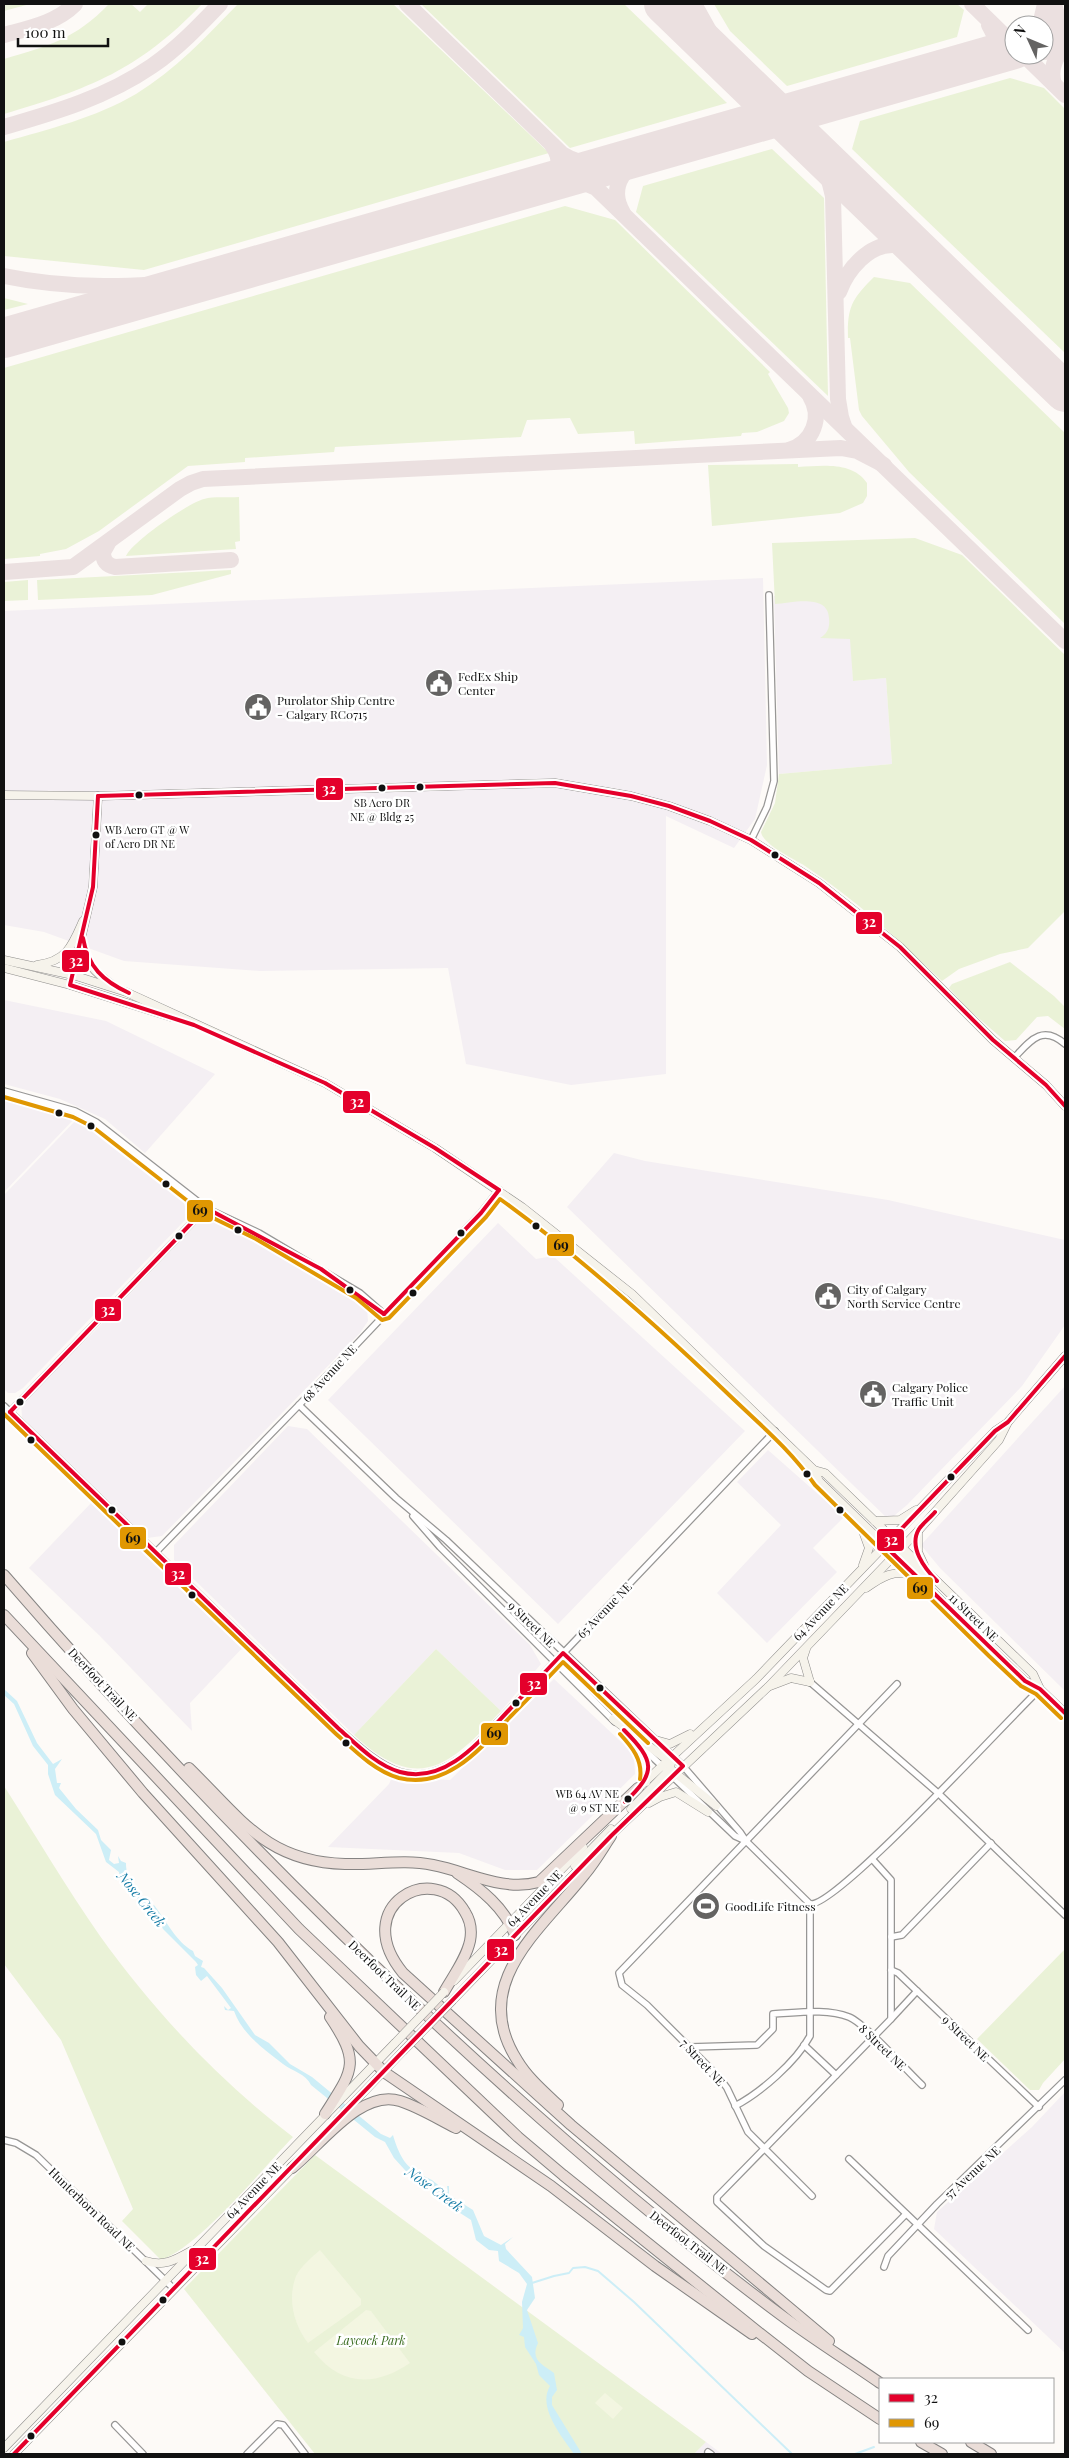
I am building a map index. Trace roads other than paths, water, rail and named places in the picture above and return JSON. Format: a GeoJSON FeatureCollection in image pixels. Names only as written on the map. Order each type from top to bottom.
{"type":"FeatureCollection","features":[{"type":"Feature","properties":{"kind":"highway","name":"Deerfoot Trail NE"},"geometry":{"type":"LineString","coordinates":[[4,1574],[126,1710],[261,1854],[360,1952],[529,2109],[637,2202],[782,2316],[879,2382]]}},
{"type":"Feature","properties":{"kind":"highway","name":"Deerfoot Trail NE"},"geometry":{"type":"LineString","coordinates":[[5,1616],[299,1929],[518,2137],[808,2371],[879,2418]]}},
{"type":"Feature","properties":{"kind":"highway"},"geometry":{"type":"LineString","coordinates":[[5,1616],[73,1709],[143,1793],[278,1942],[359,2046],[384,2072],[551,2186],[656,2266],[750,2334],[762,2335]]}},
{"type":"Feature","properties":{"kind":"highway"},"geometry":{"type":"LineString","coordinates":[[126,1710],[152,1731],[268,1844],[289,1855],[322,1863],[419,1863],[452,1870],[500,1884],[524,1886],[540,1882],[642,1785]]}},
{"type":"Feature","properties":{"kind":"highway"},"geometry":{"type":"LineString","coordinates":[[611,1836],[586,1873],[515,1959],[504,1983],[500,2009],[507,2042],[524,2070],[640,2184]]}},
{"type":"Feature","properties":{"kind":"highway"},"geometry":{"type":"LineString","coordinates":[[452,1870],[479,1888],[510,1923],[515,1936]]}},
{"type":"Feature","properties":{"kind":"highway"},"geometry":{"type":"LineString","coordinates":[[444,1992],[467,1950],[471,1934],[469,1920],[461,1905],[448,1894],[433,1889],[418,1890],[396,1902],[385,1923],[386,1944],[399,1968],[450,2018],[640,2184],[833,2345],[882,2378]]}},
{"type":"Feature","properties":{"kind":"highway"},"geometry":{"type":"LineString","coordinates":[[304,1973],[346,2042],[350,2058],[347,2078],[322,2118]]}},
{"type":"Feature","properties":{"kind":"highway"},"geometry":{"type":"LineString","coordinates":[[292,2168],[355,2111],[371,2102],[387,2099],[401,2101],[492,2147]]}},
{"type":"Feature","properties":{"kind":"highway"},"geometry":{"type":"LineString","coordinates":[[923,2443],[940,2454]]}},
{"type":"Feature","properties":{"kind":"highway"},"geometry":{"type":"LineString","coordinates":[[973,2443],[991,2454]]}},
{"type":"Feature","properties":{"kind":"street"},"geometry":{"type":"LineString","coordinates":[[751,840],[767,807],[774,781],[769,595]]}},
{"type":"Feature","properties":{"kind":"street"},"geometry":{"type":"LineString","coordinates":[[4,795],[98,796],[555,783],[631,796],[669,806],[710,821],[751,840],[798,867],[862,915],[900,947],[993,1040],[1065,1106]]}},
{"type":"Feature","properties":{"kind":"street"},"geometry":{"type":"LineString","coordinates":[[70,985],[90,906],[96,863],[98,796]]}},
{"type":"Feature","properties":{"kind":"street"},"geometry":{"type":"LineString","coordinates":[[33,966],[52,964],[61,958],[71,946],[90,906]]}},
{"type":"Feature","properties":{"kind":"street"},"geometry":{"type":"LineString","coordinates":[[82,938],[84,954],[89,965],[116,988]]}},
{"type":"Feature","properties":{"kind":"street","name":"11 Street NE"},"geometry":{"type":"LineString","coordinates":[[4,960],[73,975],[116,988],[325,1083],[435,1148],[499,1190],[556,1232],[632,1294],[775,1431],[814,1470],[819,1481],[885,1546]]}},
{"type":"Feature","properties":{"kind":"street","name":"11 Street NE"},"geometry":{"type":"LineString","coordinates":[[4,968],[70,985],[194,1025]]}},
{"type":"Feature","properties":{"kind":"street"},"geometry":{"type":"LineString","coordinates":[[1014,1058],[1033,1037],[1052,1036],[1065,1044]]}},
{"type":"Feature","properties":{"kind":"street"},"geometry":{"type":"LineString","coordinates":[[4,1091],[76,1111],[96,1122],[206,1208],[259,1234],[360,1293],[384,1314]]}},
{"type":"Feature","properties":{"kind":"street","name":"68 Avenue NE"},"geometry":{"type":"LineString","coordinates":[[156,1552],[481,1213],[499,1190]]}},
{"type":"Feature","properties":{"kind":"street"},"geometry":{"type":"LineString","coordinates":[[10,1412],[206,1208]]}},
{"type":"Feature","properties":{"kind":"street","name":"64 Avenue NE"},"geometry":{"type":"LineString","coordinates":[[5,2445],[376,2064],[642,1785],[670,1767],[683,1766],[768,1687],[918,1531],[998,1440],[1008,1422],[1065,1356]]}},
{"type":"Feature","properties":{"kind":"street","name":"9 Street NE"},"geometry":{"type":"LineString","coordinates":[[299,1405],[396,1498],[446,1540],[652,1739],[670,1767],[708,1812],[735,1836],[746,1841]]}},
{"type":"Feature","properties":{"kind":"street"},"geometry":{"type":"LineString","coordinates":[[4,1406],[156,1552]]}},
{"type":"Feature","properties":{"kind":"street","name":"64 Avenue NE"},"geometry":{"type":"LineString","coordinates":[[313,2148],[403,2051],[635,1812],[670,1767],[739,1694],[893,1538],[995,1431],[1008,1422]]}},
{"type":"Feature","properties":{"kind":"street","name":"65 Avenue NE"},"geometry":{"type":"LineString","coordinates":[[156,1552],[338,1728],[379,1764],[394,1770],[414,1774],[438,1771],[470,1751],[775,1431]]}},
{"type":"Feature","properties":{"kind":"street","name":"11 Street NE"},"geometry":{"type":"LineString","coordinates":[[814,1470],[825,1473],[893,1538],[898,1551],[917,1577],[1025,1681],[1040,1689],[1065,1713]]}},
{"type":"Feature","properties":{"kind":"street","name":"9 Street NE"},"geometry":{"type":"LineString","coordinates":[[396,1498],[440,1547],[641,1747],[670,1767],[683,1766],[746,1841],[810,1904]]}},
{"type":"Feature","properties":{"kind":"street"},"geometry":{"type":"LineString","coordinates":[[875,1521],[900,1520],[928,1501]]}},
{"type":"Feature","properties":{"kind":"street"},"geometry":{"type":"LineString","coordinates":[[853,1514],[865,1533],[868,1544],[868,1554],[861,1569]]}},
{"type":"Feature","properties":{"kind":"street"},"geometry":{"type":"LineString","coordinates":[[918,1531],[918,1552],[931,1576]]}},
{"type":"Feature","properties":{"kind":"street"},"geometry":{"type":"LineString","coordinates":[[885,1546],[898,1551],[975,1618]]}},
{"type":"Feature","properties":{"kind":"street","name":"11 Street NE"},"geometry":{"type":"LineString","coordinates":[[898,1551],[931,1576],[1033,1674],[1040,1689]]}},
{"type":"Feature","properties":{"kind":"street"},"geometry":{"type":"LineString","coordinates":[[852,1598],[879,1579],[892,1573],[904,1572],[917,1577]]}},
{"type":"Feature","properties":{"kind":"street"},"geometry":{"type":"LineString","coordinates":[[808,1644],[803,1658],[810,1682]]}},
{"type":"Feature","properties":{"kind":"street"},"geometry":{"type":"LineString","coordinates":[[768,1687],[791,1678],[810,1682],[938,1793],[1065,1915]]}},
{"type":"Feature","properties":{"kind":"street"},"geometry":{"type":"LineString","coordinates":[[746,1841],[897,1684]]}},
{"type":"Feature","properties":{"kind":"street"},"geometry":{"type":"LineString","coordinates":[[735,2106],[763,2089],[804,2045],[811,2030],[810,1904],[817,1903],[830,1896],[873,1860],[1040,1689]]}},
{"type":"Feature","properties":{"kind":"street"},"geometry":{"type":"LineString","coordinates":[[652,1739],[670,1744],[682,1740],[727,1700],[739,1694]]}},
{"type":"Feature","properties":{"kind":"street"},"geometry":{"type":"LineString","coordinates":[[613,1720],[716,1806]]}},
{"type":"Feature","properties":{"kind":"street"},"geometry":{"type":"LineString","coordinates":[[641,1747],[647,1766],[642,1785]]}},
{"type":"Feature","properties":{"kind":"street"},"geometry":{"type":"LineString","coordinates":[[540,1910],[558,1884],[670,1767]]}},
{"type":"Feature","properties":{"kind":"street"},"geometry":{"type":"LineString","coordinates":[[635,1812],[660,1797],[676,1792],[708,1812]]}},
{"type":"Feature","properties":{"kind":"street","name":"7 Street NE"},"geometry":{"type":"LineString","coordinates":[[746,1841],[621,1969],[619,1973],[620,1981],[720,2077],[748,2132],[812,2196]]}},
{"type":"Feature","properties":{"kind":"street"},"geometry":{"type":"LineString","coordinates":[[891,1937],[902,1934],[991,1844]]}},
{"type":"Feature","properties":{"kind":"street"},"geometry":{"type":"LineString","coordinates":[[873,1860],[891,1880],[890,2019]]}},
{"type":"Feature","properties":{"kind":"street","name":"9 Street NE"},"geometry":{"type":"LineString","coordinates":[[891,1970],[898,1973],[1039,2107]]}},
{"type":"Feature","properties":{"kind":"street"},"geometry":{"type":"LineString","coordinates":[[906,2214],[830,2291],[764,2246],[718,2202],[718,2197],[917,1991]]}},
{"type":"Feature","properties":{"kind":"street","name":"8 Street NE"},"geometry":{"type":"LineString","coordinates":[[690,2047],[757,2045],[773,2029],[772,2014],[811,2012],[850,2018],[873,2037],[922,2085]]}},
{"type":"Feature","properties":{"kind":"street"},"geometry":{"type":"LineString","coordinates":[[804,2045],[836,2075]]}},
{"type":"Feature","properties":{"kind":"street","name":"57 Avenue NE"},"geometry":{"type":"LineString","coordinates":[[884,2267],[888,2256],[918,2224],[1065,2080]]}},
{"type":"Feature","properties":{"kind":"street","name":"Hunterhorn Road NE"},"geometry":{"type":"LineString","coordinates":[[4,2140],[16,2143],[36,2155],[173,2288]]}},
{"type":"Feature","properties":{"kind":"street"},"geometry":{"type":"LineString","coordinates":[[849,2159],[1028,2330]]}},
{"type":"Feature","properties":{"kind":"street","name":"64 Avenue NE"},"geometry":{"type":"LineString","coordinates":[[15,2454],[173,2288],[292,2168]]}},
{"type":"Feature","properties":{"kind":"street"},"geometry":{"type":"LineString","coordinates":[[146,2262],[156,2264],[169,2263],[199,2246]]}},
{"type":"Feature","properties":{"kind":"street"},"geometry":{"type":"LineString","coordinates":[[247,2454],[277,2424],[283,2426],[305,2454]]}},
{"type":"Feature","properties":{"kind":"street"},"geometry":{"type":"LineString","coordinates":[[115,2425],[140,2453]]}},
{"type":"Feature","properties":{"kind":"water","name":"Nose Creek"},"geometry":{"type":"Polygon","coordinates":[[[4,1689],[17,1701],[37,1743],[53,1764],[62,1759],[55,1769],[57,1783],[61,1783],[59,1788],[76,1809],[98,1830],[101,1840],[111,1850],[109,1860],[114,1864],[119,1863],[118,1856],[121,1861],[126,1863],[128,1874],[150,1909],[154,1905],[181,1942],[203,1961],[201,1967],[222,1988],[255,2035],[269,2043],[290,2064],[312,2077],[381,2134],[390,2138],[393,2135],[402,2157],[409,2166],[418,2170],[417,2173],[432,2180],[448,2193],[447,2186],[449,2186],[449,2195],[473,2210],[484,2236],[501,2245],[513,2237],[505,2244],[506,2249],[532,2277],[535,2298],[527,2310],[538,2343],[535,2354],[536,2358],[554,2373],[557,2390],[552,2397],[552,2405],[582,2454],[574,2454],[553,2422],[547,2403],[547,2394],[550,2386],[539,2375],[536,2364],[525,2347],[524,2337],[519,2335],[523,2328],[522,2302],[527,2284],[519,2273],[499,2261],[498,2251],[489,2250],[476,2240],[471,2220],[446,2204],[427,2185],[414,2180],[394,2158],[385,2142],[375,2137],[311,2085],[302,2075],[283,2064],[262,2047],[242,2027],[234,2011],[225,2010],[224,2006],[228,2010],[231,2008],[207,1976],[201,1981],[196,1975],[195,1967],[198,1965],[196,1962],[163,1929],[157,1916],[137,1902],[137,1894],[131,1883],[121,1878],[115,1881],[120,1878],[119,1872],[106,1862],[96,1834],[55,1795],[48,1774],[48,1765],[33,1746],[14,1704],[4,1695],[4,1689]]]}},
{"type":"Feature","properties":{"kind":"waterway"},"geometry":{"type":"LineString","coordinates":[[532,2283],[569,2273],[573,2268],[585,2267],[598,2271],[634,2302],[792,2454]]}},
{"type":"Feature","properties":{"kind":"waterway"},"geometry":{"type":"LineString","coordinates":[[855,2454],[874,2447]]}},
{"type":"Feature","properties":{"kind":"place","name":"FedEx Ship Center"},"geometry":{"type":"Point","coordinates":[439,683]}},
{"type":"Feature","properties":{"kind":"place","name":"Purolator Ship Centre - Calgary RC0715"},"geometry":{"type":"Point","coordinates":[258,707]}},
{"type":"Feature","properties":{"kind":"place","name":"SB Aero DR NE @ Bldg 25"},"geometry":{"type":"Point","coordinates":[382,788]}},
{"type":"Feature","properties":{"kind":"place","name":"WB Aero GT @ W of Aero DR NE"},"geometry":{"type":"Point","coordinates":[96,835]}},
{"type":"Feature","properties":{"kind":"place","name":"City of Calgary North Service Centre"},"geometry":{"type":"Point","coordinates":[828,1296]}},
{"type":"Feature","properties":{"kind":"place","name":"Calgary Police Traffic Unit"},"geometry":{"type":"Point","coordinates":[873,1394]}},
{"type":"Feature","properties":{"kind":"place","name":"WB 64 AV NE @ 9 ST NE"},"geometry":{"type":"Point","coordinates":[628,1799]}},
{"type":"Feature","properties":{"kind":"place","name":"GoodLife Fitness"},"geometry":{"type":"Point","coordinates":[706,1906]}},
{"type":"Feature","properties":{"kind":"park label","name":"Laycock Park"},"geometry":{"type":"Point","coordinates":[371,2340]}}]}
